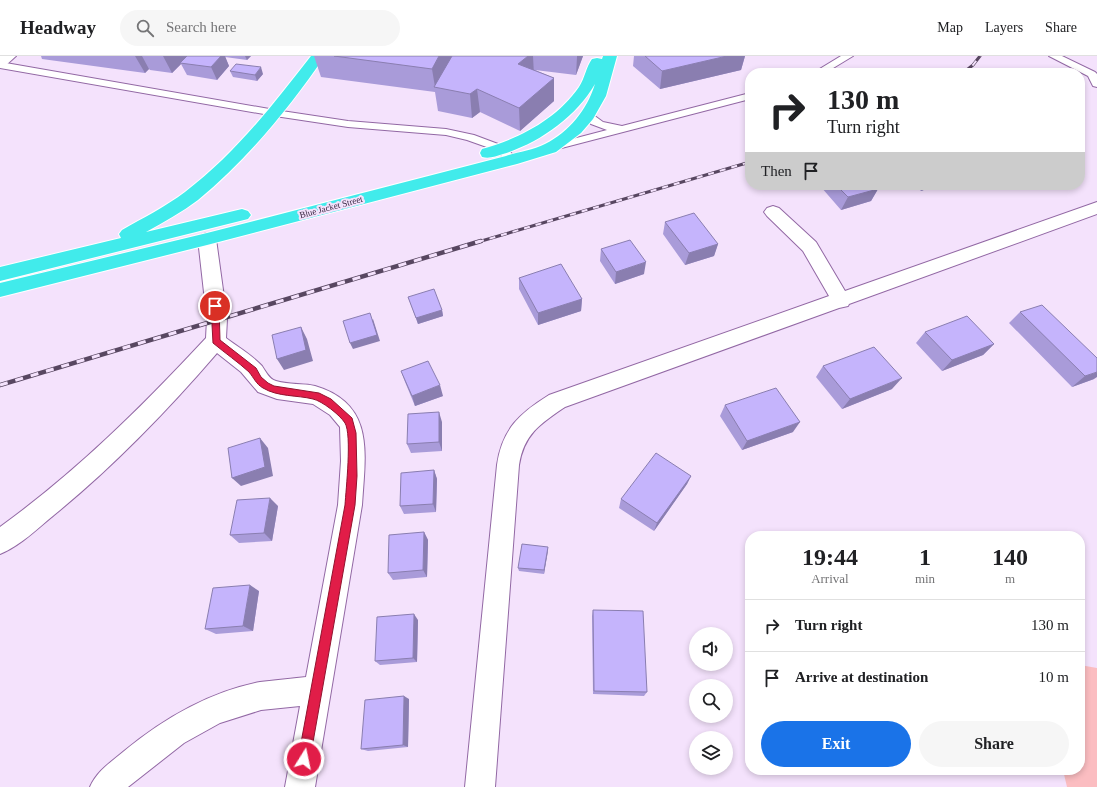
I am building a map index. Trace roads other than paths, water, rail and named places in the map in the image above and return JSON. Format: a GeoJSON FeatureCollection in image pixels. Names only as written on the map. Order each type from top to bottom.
{"type":"FeatureCollection","features":[{"type":"Feature","properties":{"kind":"highway"},"geometry":{"type":"LineString","coordinates":[[104,247],[156,219],[201,188],[237,155],[275,113],[318,56]]}},
{"type":"Feature","properties":{"kind":"highway","name":"Blue Jacket Street"},"geometry":{"type":"LineString","coordinates":[[0,290],[207,239],[506,155],[524,138],[564,114],[586,89],[601,56]]}},
{"type":"Feature","properties":{"kind":"highway","name":"Blue Jacket Street"},"geometry":{"type":"LineString","coordinates":[[0,274],[104,247],[506,155],[550,148],[575,130],[588,116],[599,96],[610,56]]}},
{"type":"Feature","properties":{"kind":"street"},"geometry":{"type":"LineString","coordinates":[[0,64],[9,56]]}},
{"type":"Feature","properties":{"kind":"street"},"geometry":{"type":"LineString","coordinates":[[480,787],[508,465],[513,444],[524,427],[538,413],[557,401],[841,301],[1097,208]]}},
{"type":"Feature","properties":{"kind":"street"},"geometry":{"type":"LineString","coordinates":[[773,212],[810,247],[841,301]]}},
{"type":"Feature","properties":{"kind":"street"},"geometry":{"type":"LineString","coordinates":[[0,542],[28,522],[102,458],[175,388],[216,341],[217,319],[207,239]]}},
{"type":"Feature","properties":{"kind":"street"},"geometry":{"type":"LineString","coordinates":[[216,341],[253,371],[258,380],[265,385],[273,389],[316,396],[328,401],[349,420],[352,433],[350,505],[300,787]]}},
{"type":"Feature","properties":{"kind":"street"},"geometry":{"type":"LineString","coordinates":[[105,787],[144,753],[183,726],[218,709],[252,698],[316,690]]}},
{"type":"Feature","properties":{"kind":"lane"},"geometry":{"type":"LineString","coordinates":[[827,68],[848,56]]}},
{"type":"Feature","properties":{"kind":"lane"},"geometry":{"type":"LineString","coordinates":[[1054,56],[1093,69],[1097,84]]}},
{"type":"Feature","properties":{"kind":"lane"},"geometry":{"type":"LineString","coordinates":[[0,64],[275,113],[348,124],[446,132],[470,137],[506,155]]}},
{"type":"Feature","properties":{"kind":"lane"},"geometry":{"type":"LineString","coordinates":[[550,148],[625,130],[745,97]]}},
{"type":"Feature","properties":{"kind":"lane"},"geometry":{"type":"LineString","coordinates":[[588,116],[600,124],[625,130]]}},
{"type":"Feature","properties":{"kind":"railway"},"geometry":{"type":"LineString","coordinates":[[969,68],[980,56]]}},
{"type":"Feature","properties":{"kind":"railway"},"geometry":{"type":"LineString","coordinates":[[478,242],[745,163]]}},
{"type":"Feature","properties":{"kind":"railway"},"geometry":{"type":"LineString","coordinates":[[0,385],[481,241]]}}]}
